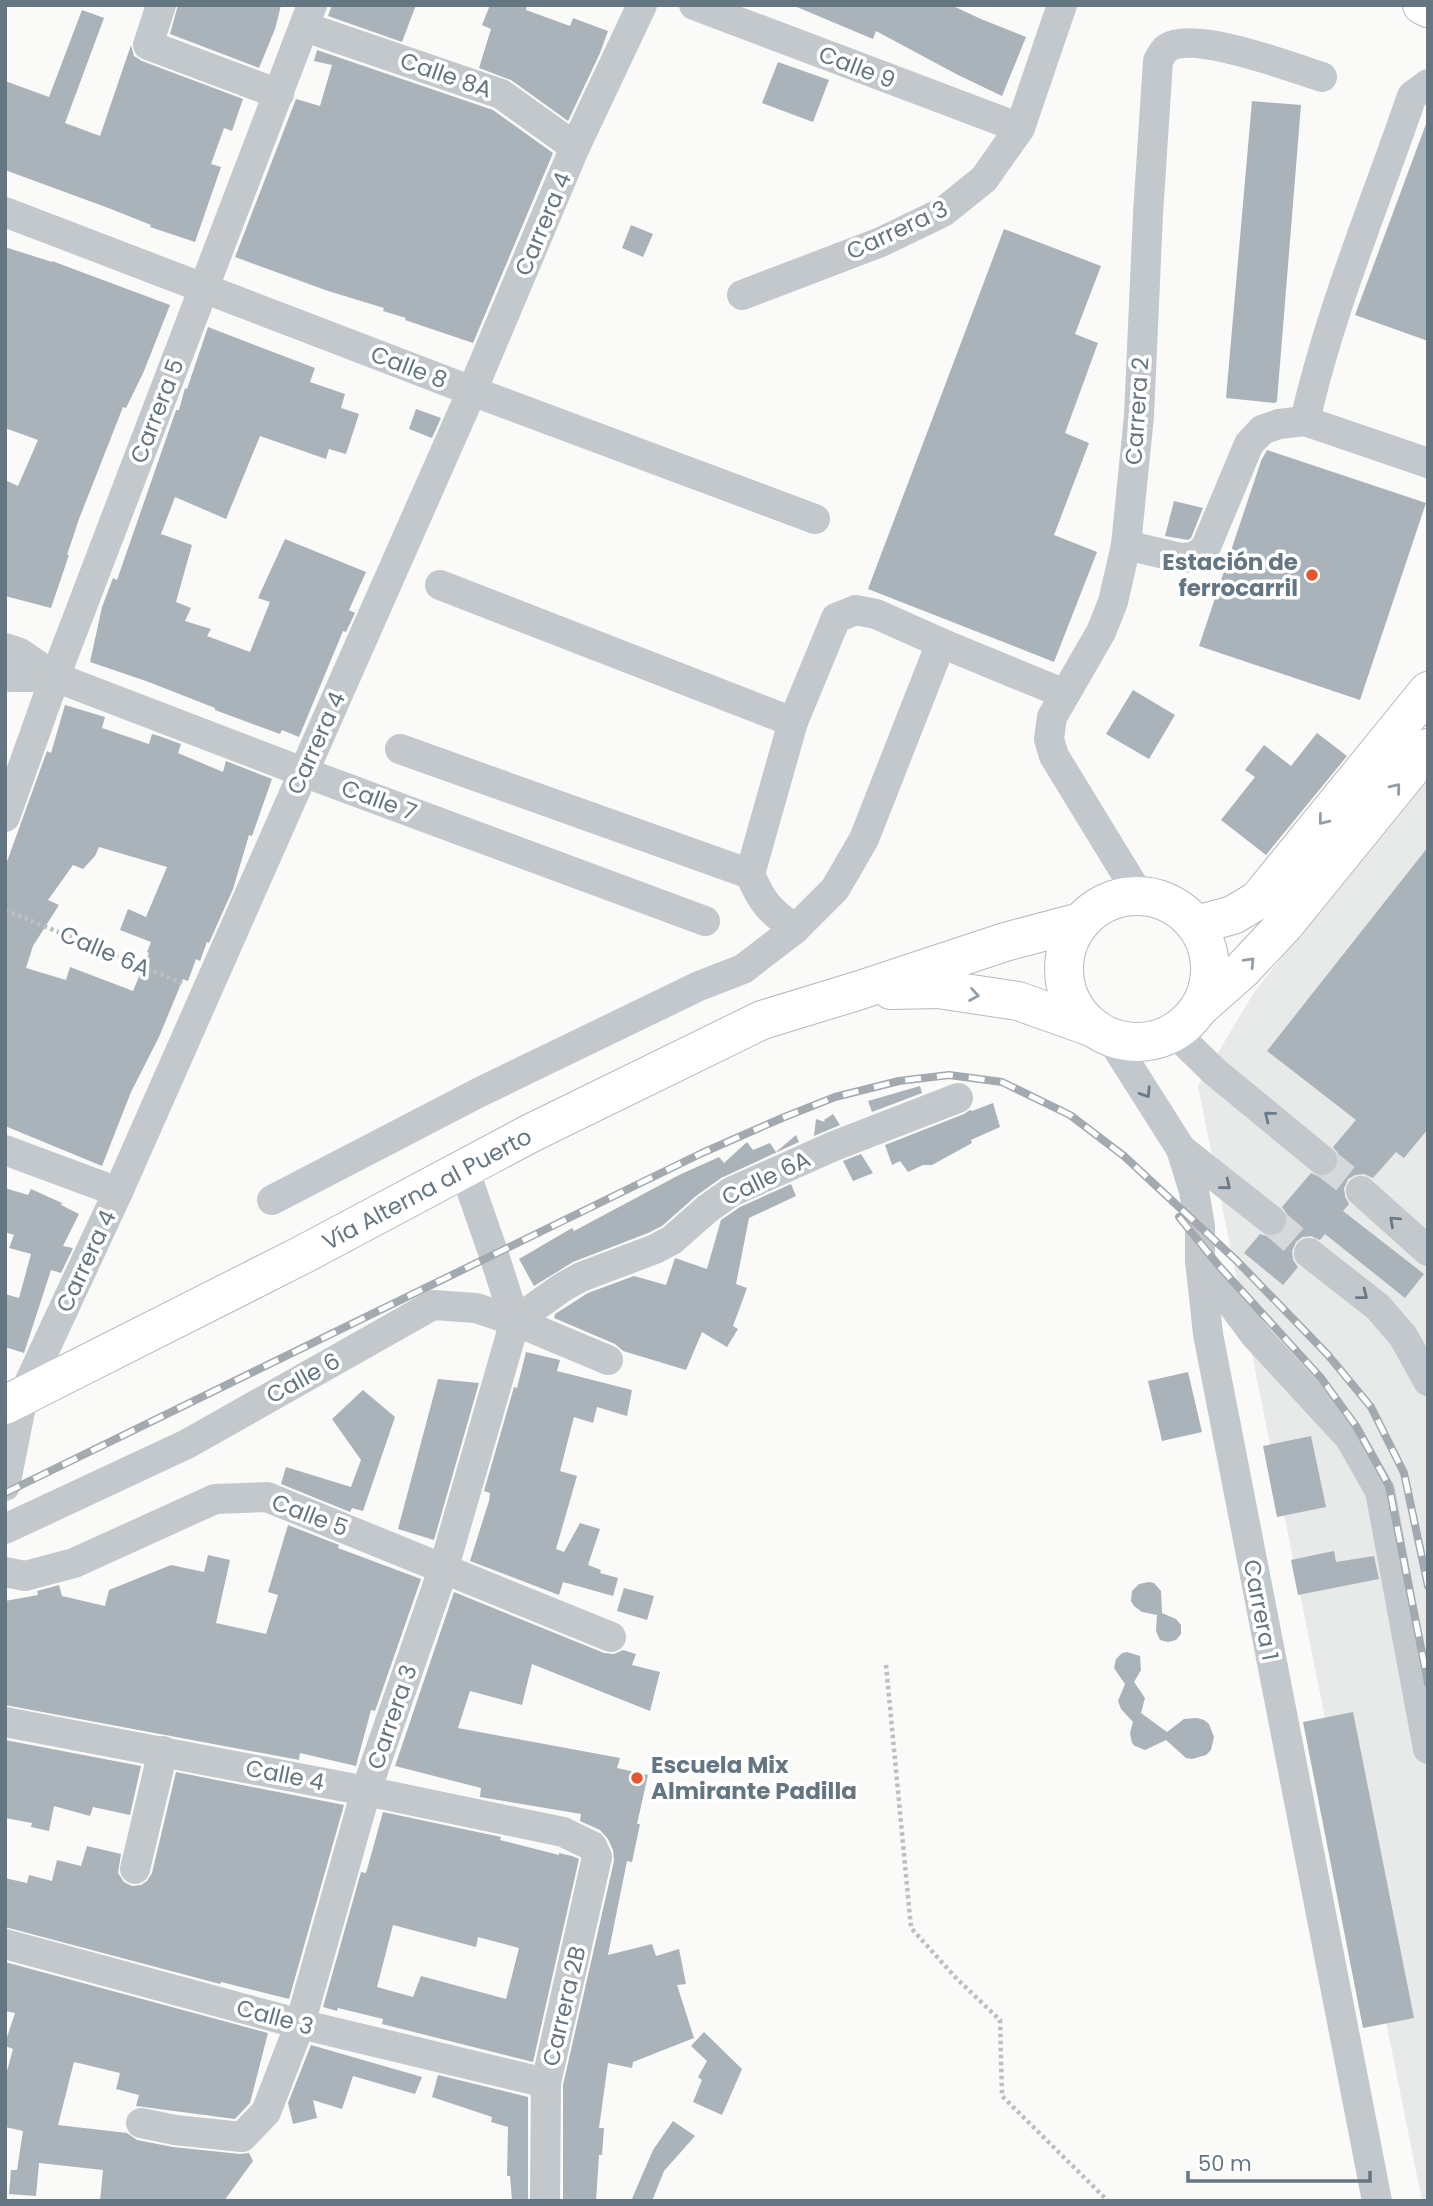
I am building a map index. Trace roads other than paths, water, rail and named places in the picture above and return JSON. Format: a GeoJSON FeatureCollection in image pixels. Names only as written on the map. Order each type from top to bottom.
{"type":"FeatureCollection","features":[{"type":"Feature","properties":{"kind":"main road"},"geometry":{"type":"LineString","coordinates":[[1422,5],[1428,8]]}},
{"type":"Feature","properties":{"kind":"main road"},"geometry":{"type":"LineString","coordinates":[[1196,925],[1233,915],[1258,900],[1428,691]]}},
{"type":"Feature","properties":{"kind":"main road"},"geometry":{"type":"LineString","coordinates":[[1102,1033],[1127,1041],[1146,1041],[1163,1037],[1189,1018],[1242,971],[1286,923],[1428,748]]}},
{"type":"Feature","properties":{"kind":"main road"},"geometry":{"type":"LineString","coordinates":[[1080,922],[1097,907],[1117,898],[1139,895],[1160,899],[1180,910],[1196,925],[1206,944],[1210,966],[1208,988],[1189,1018]]}},
{"type":"Feature","properties":{"kind":"main road","name":"Vía Alterna al Puerto"},"geometry":{"type":"LineString","coordinates":[[11,1397],[302,1255],[531,1133],[762,1020],[980,950],[1080,922]]}},
{"type":"Feature","properties":{"kind":"main road","name":"Carrera 1"},"geometry":{"type":"LineString","coordinates":[[1080,922],[1068,942],[1063,966],[1066,989],[1077,1011],[1102,1033]]}},
{"type":"Feature","properties":{"kind":"main road","name":"Vía Alterna al Puerto"},"geometry":{"type":"LineString","coordinates":[[857,991],[938,989],[1017,1001],[1102,1033]]}},
{"type":"Feature","properties":{"kind":"street"},"geometry":{"type":"LineString","coordinates":[[161,5],[148,45],[279,94]]}},
{"type":"Feature","properties":{"kind":"street","name":"Carrera 4"},"geometry":{"type":"LineString","coordinates":[[5,1486],[11,1397],[118,1192],[472,391],[575,147],[642,5]]}},
{"type":"Feature","properties":{"kind":"street","name":"Calle 9"},"geometry":{"type":"LineString","coordinates":[[695,5],[1020,128]]}},
{"type":"Feature","properties":{"kind":"street","name":"Carrera 3"},"geometry":{"type":"LineString","coordinates":[[742,295],[881,242],[943,212],[984,179],[1020,128],[1062,5]]}},
{"type":"Feature","properties":{"kind":"street","name":"Calle 8A"},"geometry":{"type":"LineString","coordinates":[[308,16],[501,94],[575,147]]}},
{"type":"Feature","properties":{"kind":"street","name":"Carrera 5"},"geometry":{"type":"LineString","coordinates":[[5,817],[55,677],[308,16]]}},
{"type":"Feature","properties":{"kind":"street","name":"Carrera 2"},"geometry":{"type":"LineString","coordinates":[[1139,895],[1054,756],[1049,739],[1052,717],[1101,632],[1109,612],[1126,545],[1139,416],[1157,61],[1166,48],[1181,43],[1210,45],[1247,53],[1322,77]]}},
{"type":"Feature","properties":{"kind":"street"},"geometry":{"type":"LineString","coordinates":[[1305,421],[1333,319],[1412,96],[1428,84]]}},
{"type":"Feature","properties":{"kind":"street","name":"Calle 8"},"geometry":{"type":"LineString","coordinates":[[5,212],[815,519]]}},
{"type":"Feature","properties":{"kind":"street"},"geometry":{"type":"LineString","coordinates":[[1126,545],[1181,558],[1194,557],[1205,549],[1249,444],[1262,429],[1279,424],[1305,421],[1424,459]]}},
{"type":"Feature","properties":{"kind":"street"},"geometry":{"type":"LineString","coordinates":[[440,585],[793,722]]}},
{"type":"Feature","properties":{"kind":"street"},"geometry":{"type":"LineString","coordinates":[[795,929],[769,910],[757,892],[750,874],[793,722],[836,618],[856,610],[876,614],[1065,694]]}},
{"type":"Feature","properties":{"kind":"street"},"geometry":{"type":"LineString","coordinates":[[272,1200],[480,1092],[699,986],[743,969],[795,929],[835,889],[863,839],[941,643]]}},
{"type":"Feature","properties":{"kind":"street","name":"Calle 7"},"geometry":{"type":"LineString","coordinates":[[5,648],[19,653],[55,677],[705,921]]}},
{"type":"Feature","properties":{"kind":"street","name":"Calle 7"},"geometry":{"type":"LineString","coordinates":[[5,675],[55,677]]}},
{"type":"Feature","properties":{"kind":"street"},"geometry":{"type":"LineString","coordinates":[[400,749],[750,874]]}},
{"type":"Feature","properties":{"kind":"street"},"geometry":{"type":"LineString","coordinates":[[1189,1018],[1181,1039],[1215,1072],[1322,1160]]}},
{"type":"Feature","properties":{"kind":"street","name":"Carrera 1"},"geometry":{"type":"LineString","coordinates":[[1102,1033],[1181,1149],[1194,1191],[1200,1226],[1200,1260],[1208,1334],[1377,2201]]}},
{"type":"Feature","properties":{"kind":"street","name":"Calle 6A"},"geometry":{"type":"LineString","coordinates":[[514,1321],[580,1278],[655,1249],[671,1240],[731,1192],[834,1146],[958,1098]]}},
{"type":"Feature","properties":{"kind":"street"},"geometry":{"type":"LineString","coordinates":[[1181,1149],[1271,1220]]}},
{"type":"Feature","properties":{"kind":"street"},"geometry":{"type":"LineString","coordinates":[[5,1150],[118,1192]]}},
{"type":"Feature","properties":{"kind":"street"},"geometry":{"type":"LineString","coordinates":[[464,1169],[514,1321]]}},
{"type":"Feature","properties":{"kind":"street"},"geometry":{"type":"LineString","coordinates":[[1361,1191],[1428,1251]]}},
{"type":"Feature","properties":{"kind":"street"},"geometry":{"type":"LineString","coordinates":[[1309,1253],[1378,1307],[1403,1336],[1428,1381]]}},
{"type":"Feature","properties":{"kind":"street"},"geometry":{"type":"LineString","coordinates":[[1200,1260],[1255,1335],[1350,1438],[1380,1491],[1428,1749]]}},
{"type":"Feature","properties":{"kind":"street","name":"Calle 6"},"geometry":{"type":"LineString","coordinates":[[5,1529],[187,1444],[433,1305],[476,1308],[608,1360]]}},
{"type":"Feature","properties":{"kind":"street","name":"Carrera 3"},"geometry":{"type":"LineString","coordinates":[[141,2123],[175,2130],[242,2137],[267,2112],[300,2024],[366,1791],[444,1567],[514,1321]]}},
{"type":"Feature","properties":{"kind":"street","name":"Calle 5"},"geometry":{"type":"LineString","coordinates":[[5,1572],[25,1576],[74,1563],[215,1499],[267,1497],[611,1637]]}},
{"type":"Feature","properties":{"kind":"street","name":"Calle 4"},"geometry":{"type":"LineString","coordinates":[[5,1722],[366,1791],[563,1832]]}},
{"type":"Feature","properties":{"kind":"street"},"geometry":{"type":"LineString","coordinates":[[135,1869],[163,1751]]}},
{"type":"Feature","properties":{"kind":"street","name":"Carrera 2B"},"geometry":{"type":"LineString","coordinates":[[545,2201],[546,2084],[597,1857],[592,1846],[563,1832]]}},
{"type":"Feature","properties":{"kind":"street","name":"Calle 3"},"geometry":{"type":"LineString","coordinates":[[5,1944],[300,2024],[546,2084]]}},
{"type":"Feature","properties":{"kind":"tunnel"},"geometry":{"type":"LineString","coordinates":[[1322,1160],[1361,1191]]}},
{"type":"Feature","properties":{"kind":"tunnel"},"geometry":{"type":"LineString","coordinates":[[1271,1220],[1309,1253]]}},
{"type":"Feature","properties":{"kind":"railway"},"geometry":{"type":"LineString","coordinates":[[5,1493],[702,1153],[835,1097],[899,1081],[949,1075],[1002,1082],[1070,1115],[1124,1156],[1237,1261],[1328,1355],[1371,1407],[1404,1473],[1428,1586]]}},
{"type":"Feature","properties":{"kind":"railway"},"geometry":{"type":"LineString","coordinates":[[1179,1217],[1219,1266],[1321,1378],[1356,1426],[1389,1486],[1428,1683]]}},
{"type":"Feature","properties":{"kind":"place","name":"Estación de ferrocarril"},"geometry":{"type":"Point","coordinates":[1312,575]}},
{"type":"Feature","properties":{"kind":"place","name":"Escuela Mix Almirante Padilla"},"geometry":{"type":"Point","coordinates":[637,1778]}}]}
